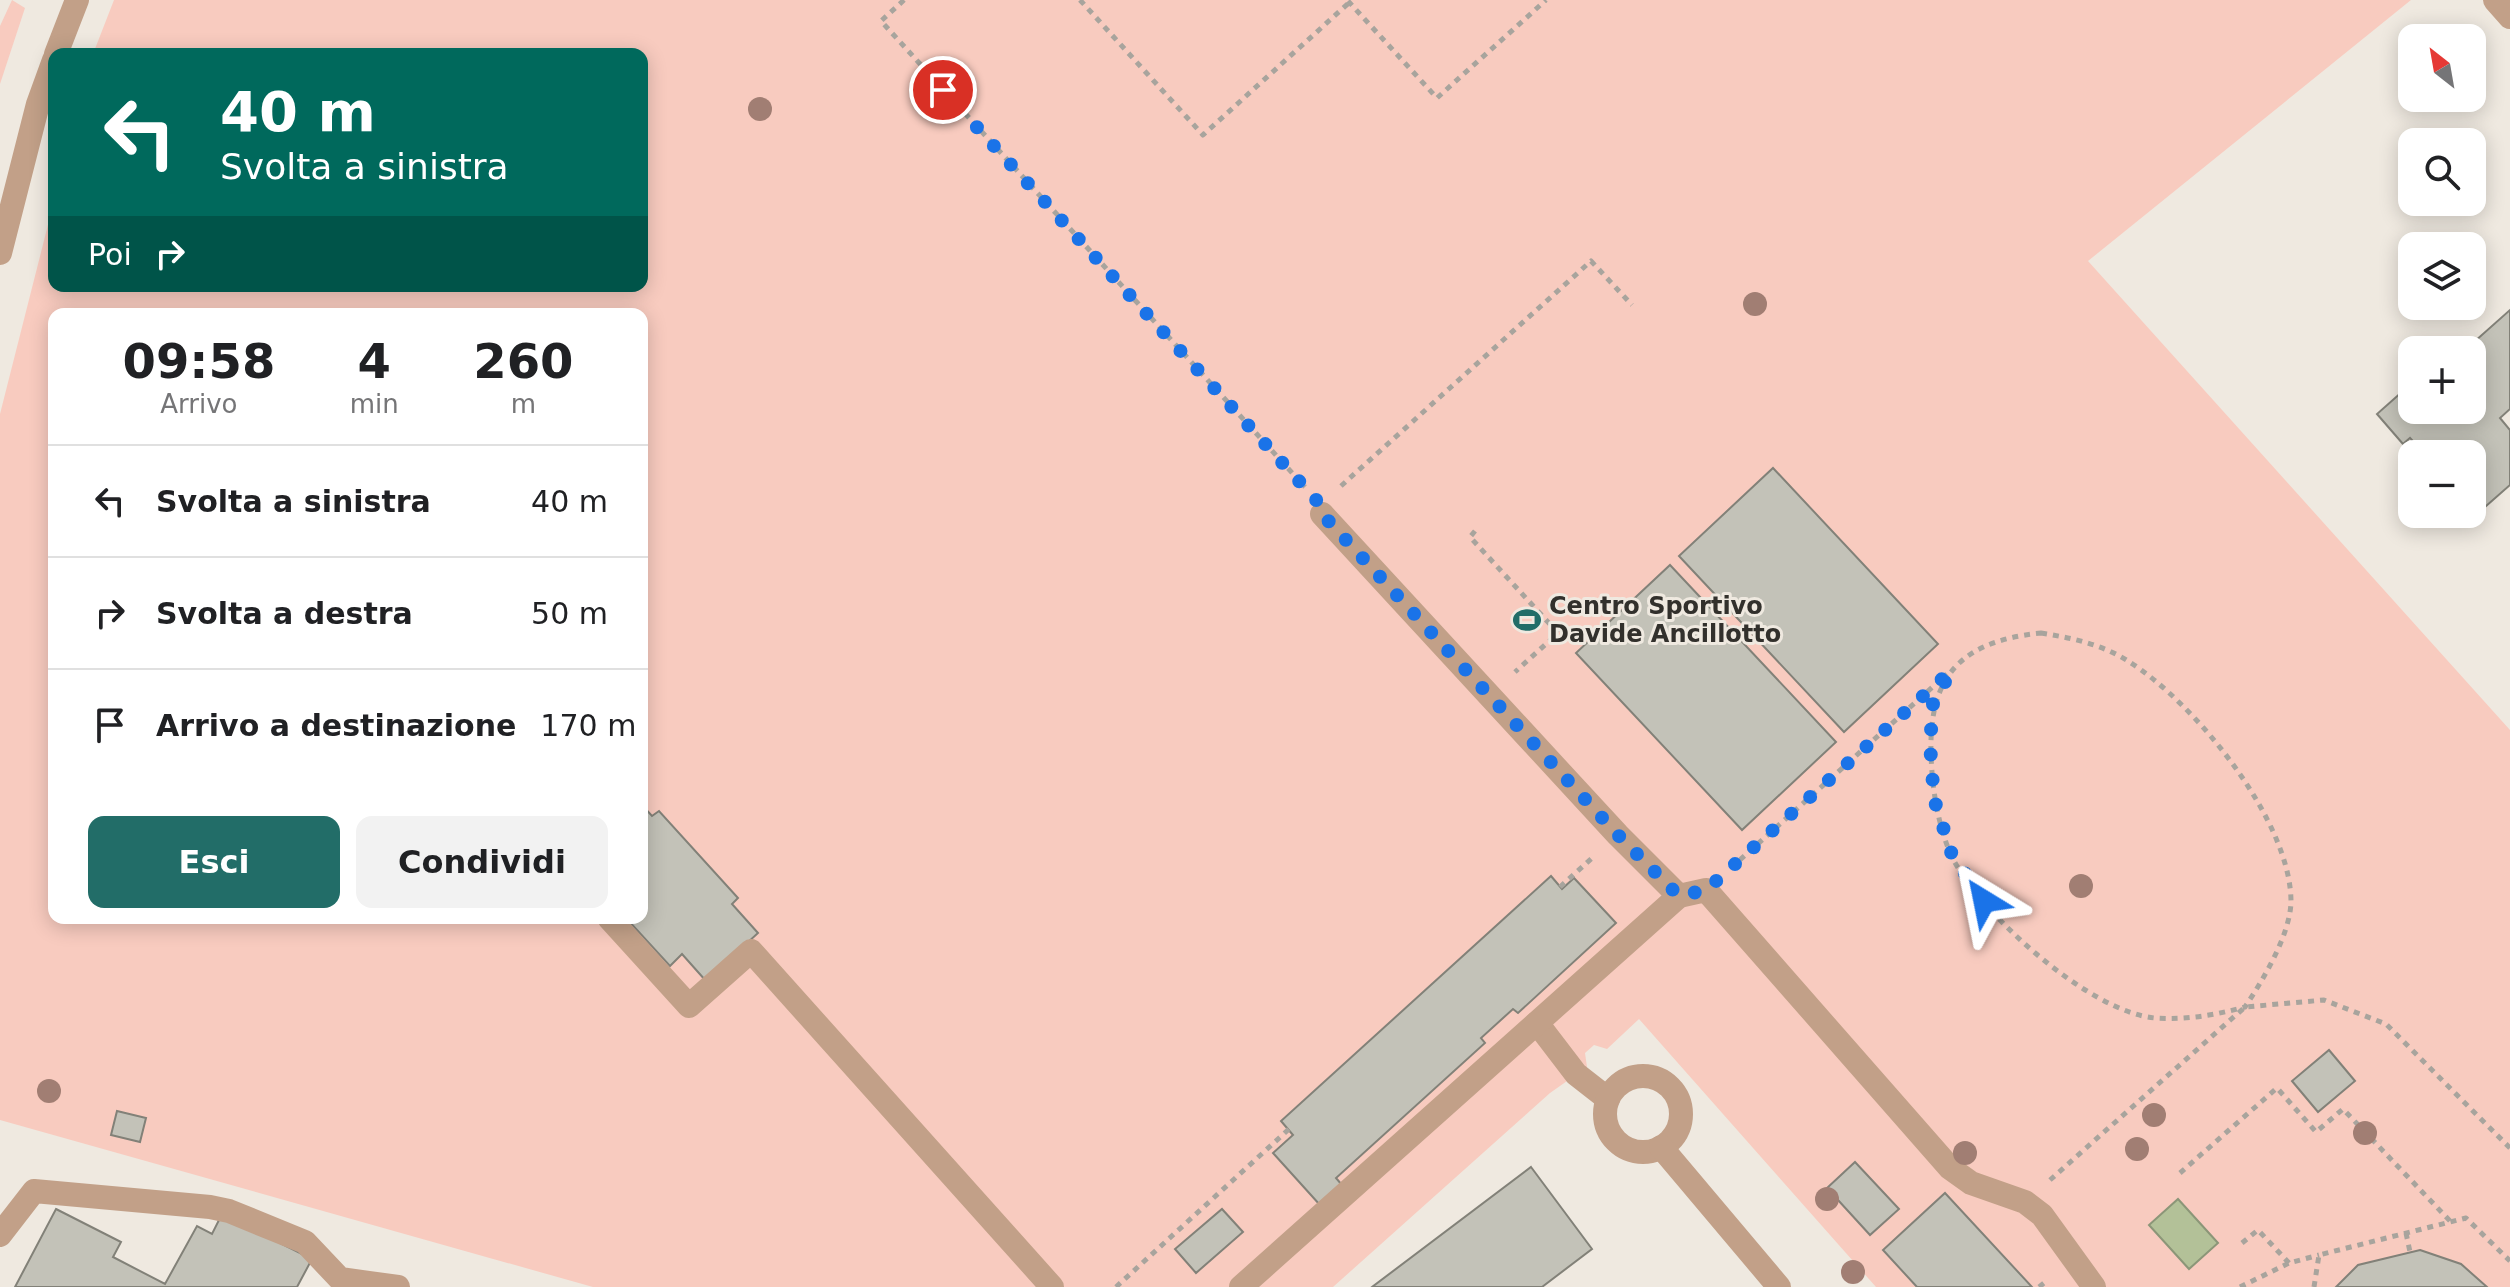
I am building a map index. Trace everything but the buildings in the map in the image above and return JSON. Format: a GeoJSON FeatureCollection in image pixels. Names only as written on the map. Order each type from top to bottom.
{"type":"FeatureCollection","features":[{"type":"Feature","properties":{"kind":"street"},"geometry":{"type":"LineString","coordinates":[[58,48],[77,0]]}},
{"type":"Feature","properties":{"kind":"street"},"geometry":{"type":"LineString","coordinates":[[2495,0],[2510,17]]}},
{"type":"Feature","properties":{"kind":"street"},"geometry":{"type":"LineString","coordinates":[[0,253],[38,104],[48,76]]}},
{"type":"Feature","properties":{"kind":"street"},"geometry":{"type":"LineString","coordinates":[[1321,510],[1618,835],[1679,896]]}},
{"type":"Feature","properties":{"kind":"street"},"geometry":{"type":"LineString","coordinates":[[1241,1287],[1679,896],[1706,890],[1950,1168],[1971,1183],[2025,1202],[2042,1215],[2094,1287]]}},
{"type":"Feature","properties":{"kind":"street"},"geometry":{"type":"LineString","coordinates":[[614,924],[689,1006],[751,951],[1052,1287]]}},
{"type":"Feature","properties":{"kind":"street"},"geometry":{"type":"LineString","coordinates":[[1537,1023],[1576,1074],[1608,1099]]}},
{"type":"Feature","properties":{"kind":"street"},"geometry":{"type":"LineString","coordinates":[[1638,1076],[1661,1079],[1671,1086],[1681,1107],[1681,1119],[1671,1141],[1661,1147],[1635,1151],[1613,1137],[1605,1112],[1608,1099],[1625,1080],[1638,1076]]}},
{"type":"Feature","properties":{"kind":"street"},"geometry":{"type":"LineString","coordinates":[[1661,1147],[1779,1287]]}},
{"type":"Feature","properties":{"kind":"street"},"geometry":{"type":"LineString","coordinates":[[0,1235],[34,1191],[210,1207],[229,1211],[305,1242],[340,1279],[398,1287]]}},
{"type":"Feature","properties":{"kind":"path"},"geometry":{"type":"LineString","coordinates":[[904,0],[881,21],[1321,510],[1591,261],[1632,305]]}},
{"type":"Feature","properties":{"kind":"path"},"geometry":{"type":"LineString","coordinates":[[1080,0],[1203,135],[1350,1],[1437,98],[1546,0]]}},
{"type":"Feature","properties":{"kind":"path"},"geometry":{"type":"LineString","coordinates":[[1475,531],[1470,537],[1558,633],[1490,694]]}},
{"type":"Feature","properties":{"kind":"path"},"geometry":{"type":"LineString","coordinates":[[1706,890],[1972,652],[2009,636],[2041,633],[2084,640],[2127,660],[2176,696],[2240,773],[2283,859],[2291,903],[2272,966],[2245,1007],[2025,1202]]}},
{"type":"Feature","properties":{"kind":"path"},"geometry":{"type":"LineString","coordinates":[[1951,671],[1933,704],[1930,744],[1934,799],[1952,855],[1984,901],[2036,955],[2099,998],[2152,1018],[2204,1018],[2245,1007],[2324,1000],[2386,1024],[2510,1148]]}},
{"type":"Feature","properties":{"kind":"path"},"geometry":{"type":"LineString","coordinates":[[1560,887],[1618,835]]}},
{"type":"Feature","properties":{"kind":"path"},"geometry":{"type":"LineString","coordinates":[[2180,1173],[2277,1088],[2316,1132],[2343,1109],[2451,1222]]}},
{"type":"Feature","properties":{"kind":"path"},"geometry":{"type":"LineString","coordinates":[[1116,1287],[1289,1129]]}},
{"type":"Feature","properties":{"kind":"path"},"geometry":{"type":"LineString","coordinates":[[2240,1287],[2289,1263],[2466,1218],[2510,1261]]}},
{"type":"Feature","properties":{"kind":"path"},"geometry":{"type":"LineString","coordinates":[[2242,1243],[2258,1230],[2289,1263]]}},
{"type":"Feature","properties":{"kind":"path"},"geometry":{"type":"LineString","coordinates":[[2406,1233],[2410,1252]]}},
{"type":"Feature","properties":{"kind":"path"},"geometry":{"type":"LineString","coordinates":[[2314,1287],[2319,1255]]}},
{"type":"Feature","properties":{"kind":"shaded area"},"geometry":{"type":"Polygon","coordinates":[[[12,0],[25,8],[0,84],[0,26],[12,0]]]}},
{"type":"Feature","properties":{"kind":"shaded area","name":"Centro Sportivo Davide Ancillotto"},"geometry":{"type":"Polygon","coordinates":[[[114,0],[2411,0],[2088,261],[2510,730],[2510,1287],[1876,1287],[1639,1019],[1607,1049],[1594,1045],[1585,1053],[1587,1067],[1550,1093],[1333,1287],[593,1287],[0,1120],[0,414],[48,225],[48,292],[648,292],[648,48],[95,48],[114,0]]]}},
{"type":"Feature","properties":{"kind":"shaded area"},"geometry":{"type":"Polygon","coordinates":[[[2178,1199],[2218,1243],[2189,1269],[2149,1225],[2178,1199]]]}},
{"type":"Feature","properties":{"kind":"place","name":"Centro Sportivo Davide Ancillotto"},"geometry":{"type":"Point","coordinates":[1527,620]}},
{"type":"Feature","properties":{"kind":"route"},"geometry":{"type":"LineString","coordinates":[[943,90],[1318,502],[1322,514],[1618,835],[1679,896],[1706,890],[1951,671],[1933,704],[1930,744],[1934,799],[1952,855],[1984,901]]}}]}
